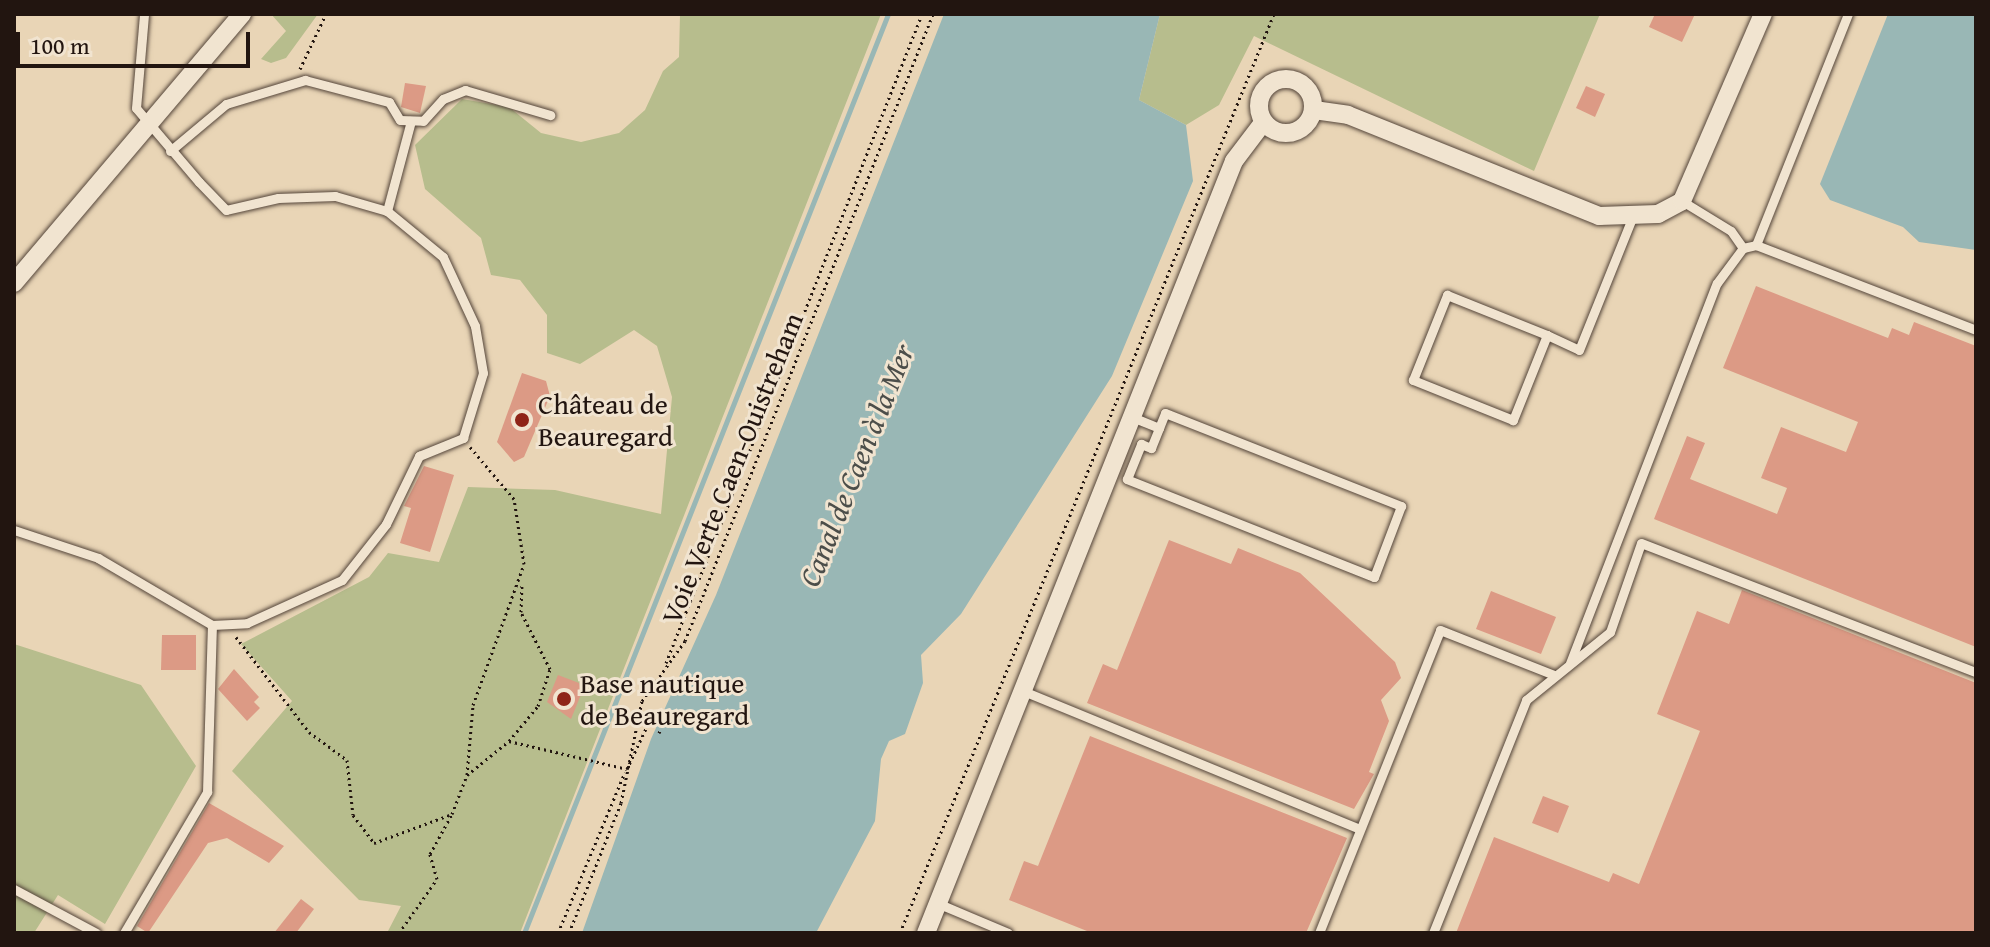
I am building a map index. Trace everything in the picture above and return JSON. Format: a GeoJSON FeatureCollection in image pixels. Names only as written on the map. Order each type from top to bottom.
{"type":"FeatureCollection","features":[{"type":"Feature","properties":{"kind":"street"},"geometry":{"type":"LineString","coordinates":[[14,283],[151,129],[242,14]]}},
{"type":"Feature","properties":{"kind":"street"},"geometry":{"type":"LineString","coordinates":[[1314,110],[1348,115],[1599,216],[1633,216],[1682,201],[1763,14]]}},
{"type":"Feature","properties":{"kind":"street"},"geometry":{"type":"LineString","coordinates":[[926,933],[1129,415],[1234,161],[1262,124],[1259,104],[1276,79],[1295,78],[1309,89],[1314,110],[1297,133],[1262,124]]}},
{"type":"Feature","properties":{"kind":"lane"},"geometry":{"type":"LineString","coordinates":[[14,530],[98,558],[212,625],[247,623],[342,580],[386,524],[419,456],[463,438],[483,373],[475,326],[443,257],[387,211],[359,200],[313,196],[226,210],[170,151],[136,108],[144,14]]}},
{"type":"Feature","properties":{"kind":"lane"},"geometry":{"type":"LineString","coordinates":[[1756,245],[1848,14]]}},
{"type":"Feature","properties":{"kind":"lane"},"geometry":{"type":"LineString","coordinates":[[170,151],[226,104],[297,81],[357,89],[411,121],[423,121],[443,99],[465,90],[550,115]]}},
{"type":"Feature","properties":{"kind":"lane"},"geometry":{"type":"LineString","coordinates":[[387,211],[411,121]]}},
{"type":"Feature","properties":{"kind":"lane"},"geometry":{"type":"LineString","coordinates":[[1682,201],[1743,248]]}},
{"type":"Feature","properties":{"kind":"lane"},"geometry":{"type":"LineString","coordinates":[[1547,335],[1513,420],[1413,380],[1447,295],[1547,335],[1579,350],[1633,216]]}},
{"type":"Feature","properties":{"kind":"lane"},"geometry":{"type":"LineString","coordinates":[[1570,664],[1717,283],[1743,248],[1756,245],[1976,330]]}},
{"type":"Feature","properties":{"kind":"lane"},"geometry":{"type":"LineString","coordinates":[[1165,413],[1401,506],[1374,577],[1127,479],[1141,444],[1151,448],[1159,428],[1165,413]]}},
{"type":"Feature","properties":{"kind":"lane"},"geometry":{"type":"LineString","coordinates":[[1129,415],[1159,428]]}},
{"type":"Feature","properties":{"kind":"lane"},"geometry":{"type":"LineString","coordinates":[[1433,933],[1526,700],[1610,632],[1641,543],[1976,672]]}},
{"type":"Feature","properties":{"kind":"lane"},"geometry":{"type":"LineString","coordinates":[[124,933],[207,792],[212,625]]}},
{"type":"Feature","properties":{"kind":"lane"},"geometry":{"type":"LineString","coordinates":[[1319,933],[1440,630],[1554,675]]}},
{"type":"Feature","properties":{"kind":"lane"},"geometry":{"type":"LineString","coordinates":[[1021,690],[1360,829]]}},
{"type":"Feature","properties":{"kind":"lane"},"geometry":{"type":"LineString","coordinates":[[14,889],[96,933]]}},
{"type":"Feature","properties":{"kind":"lane"},"geometry":{"type":"LineString","coordinates":[[937,903],[1008,933]]}},
{"type":"Feature","properties":{"kind":"path"},"geometry":{"type":"LineString","coordinates":[[297,81],[326,14]]}},
{"type":"Feature","properties":{"kind":"path"},"geometry":{"type":"LineString","coordinates":[[665,666],[922,14]]}},
{"type":"Feature","properties":{"kind":"path","name":"Voie Verte Caen-Ouistreham"},"geometry":{"type":"LineString","coordinates":[[569,933],[627,769],[637,714],[665,666],[685,641],[933,14]]}},
{"type":"Feature","properties":{"kind":"path"},"geometry":{"type":"LineString","coordinates":[[900,933],[1274,14]]}},
{"type":"Feature","properties":{"kind":"path"},"geometry":{"type":"LineString","coordinates":[[463,438],[514,499],[522,577],[521,612],[550,669],[538,706],[509,741],[467,775]]}},
{"type":"Feature","properties":{"kind":"path"},"geometry":{"type":"LineString","coordinates":[[399,933],[437,879],[430,854],[452,814],[467,775],[473,705],[522,577]]}},
{"type":"Feature","properties":{"kind":"path"},"geometry":{"type":"LineString","coordinates":[[226,624],[309,732],[347,760],[353,815],[374,843],[452,814]]}},
{"type":"Feature","properties":{"kind":"path"},"geometry":{"type":"LineString","coordinates":[[659,733],[666,716]]}},
{"type":"Feature","properties":{"kind":"path"},"geometry":{"type":"LineString","coordinates":[[558,933],[650,720],[663,725]]}},
{"type":"Feature","properties":{"kind":"path"},"geometry":{"type":"LineString","coordinates":[[509,741],[627,769]]}},
{"type":"Feature","properties":{"kind":"green space"},"geometry":{"type":"Polygon","coordinates":[[[271,14],[318,14],[286,58],[271,63],[261,59],[286,31],[271,14]]]}},
{"type":"Feature","properties":{"kind":"green space"},"geometry":{"type":"Polygon","coordinates":[[[680,14],[881,14],[520,933],[387,933],[401,906],[359,900],[232,771],[292,701],[241,644],[369,577],[388,553],[439,562],[468,487],[555,490],[661,514],[672,397],[657,346],[634,330],[580,364],[547,353],[547,315],[520,280],[491,275],[481,238],[425,189],[415,145],[462,99],[509,107],[541,133],[581,142],[619,133],[645,110],[663,71],[679,57],[680,14]]]}},
{"type":"Feature","properties":{"kind":"green space"},"geometry":{"type":"Polygon","coordinates":[[[1160,14],[1600,14],[1534,171],[1254,36],[1219,105],[1186,125],[1139,100],[1160,14]]]}},
{"type":"Feature","properties":{"kind":"green space"},"geometry":{"type":"Polygon","coordinates":[[[14,644],[141,685],[196,766],[105,924],[58,895],[34,933],[14,933],[14,644]]]}},
{"type":"Feature","properties":{"kind":"water","name":"Canal de Caen à la Mer"},"geometry":{"type":"Polygon","coordinates":[[[944,14],[1160,14],[1139,100],[1186,125],[1193,181],[1112,376],[961,614],[921,655],[923,683],[905,734],[889,741],[881,759],[875,821],[816,933],[582,933],[651,739],[716,595],[944,14]]]}},
{"type":"Feature","properties":{"kind":"water"},"geometry":{"type":"Polygon","coordinates":[[[1888,14],[1976,14],[1976,250],[1919,242],[1903,227],[1830,200],[1820,184],[1888,14]]]}},
{"type":"Feature","properties":{"kind":"building"},"geometry":{"type":"Polygon","coordinates":[[[1655,14],[1695,14],[1682,42],[1649,27],[1655,14]]]}},
{"type":"Feature","properties":{"kind":"building"},"geometry":{"type":"Polygon","coordinates":[[[405,83],[426,86],[420,113],[401,107],[405,83]]]}},
{"type":"Feature","properties":{"kind":"building"},"geometry":{"type":"Polygon","coordinates":[[[1586,86],[1605,94],[1595,117],[1576,108],[1586,86]]]}},
{"type":"Feature","properties":{"kind":"building"},"geometry":{"type":"Polygon","coordinates":[[[1756,286],[1888,338],[1892,328],[1909,335],[1914,322],[1976,346],[1976,647],[1654,519],[1687,436],[1705,443],[1690,479],[1777,514],[1787,488],[1761,478],[1781,427],[1846,452],[1858,422],[1723,368],[1756,286]]]}},
{"type":"Feature","properties":{"kind":"building","name":"Château de Beauregard"},"geometry":{"type":"Polygon","coordinates":[[[522,373],[546,381],[550,396],[524,457],[514,462],[497,442],[522,373]]]}},
{"type":"Feature","properties":{"kind":"building"},"geometry":{"type":"Polygon","coordinates":[[[424,466],[454,475],[430,552],[400,543],[411,508],[404,506],[424,466]]]}},
{"type":"Feature","properties":{"kind":"building"},"geometry":{"type":"Polygon","coordinates":[[[1169,540],[1231,564],[1238,548],[1300,573],[1395,662],[1401,678],[1381,700],[1389,721],[1369,772],[1374,774],[1354,809],[1087,703],[1103,664],[1117,670],[1169,540]]]}},
{"type":"Feature","properties":{"kind":"building"},"geometry":{"type":"Polygon","coordinates":[[[1742,590],[1976,683],[1976,933],[1456,933],[1494,837],[1609,882],[1613,873],[1639,884],[1700,731],[1657,714],[1697,611],[1729,624],[1742,590]]]}},
{"type":"Feature","properties":{"kind":"building"},"geometry":{"type":"Polygon","coordinates":[[[1491,591],[1556,617],[1541,654],[1476,629],[1491,591]]]}},
{"type":"Feature","properties":{"kind":"building"},"geometry":{"type":"Polygon","coordinates":[[[162,635],[196,635],[196,670],[161,670],[162,635]]]}},
{"type":"Feature","properties":{"kind":"building"},"geometry":{"type":"Polygon","coordinates":[[[234,669],[259,697],[254,702],[260,708],[247,721],[218,689],[234,669]]]}},
{"type":"Feature","properties":{"kind":"building","name":"Base nautique de Beauregard"},"geometry":{"type":"Polygon","coordinates":[[[558,675],[579,683],[582,692],[571,719],[547,702],[558,675]]]}},
{"type":"Feature","properties":{"kind":"building"},"geometry":{"type":"Polygon","coordinates":[[[1090,736],[1347,838],[1306,933],[1092,933],[1009,900],[1024,861],[1038,866],[1090,736]]]}},
{"type":"Feature","properties":{"kind":"building"},"geometry":{"type":"Polygon","coordinates":[[[1543,796],[1569,806],[1558,833],[1532,823],[1543,796]]]}},
{"type":"Feature","properties":{"kind":"building"},"geometry":{"type":"Polygon","coordinates":[[[209,803],[284,846],[269,863],[227,838],[208,843],[148,933],[137,926],[209,803]]]}},
{"type":"Feature","properties":{"kind":"building"},"geometry":{"type":"Polygon","coordinates":[[[301,899],[314,909],[296,933],[274,933],[301,899]]]}},
{"type":"Feature","properties":{"kind":"waterway"},"geometry":{"type":"LineString","coordinates":[[524,933],[888,14]]}},
{"type":"Feature","properties":{"kind":"place","name":"Château de Beauregard"},"geometry":{"type":"Point","coordinates":[522,420]}},
{"type":"Feature","properties":{"kind":"place","name":"Base nautique de Beauregard"},"geometry":{"type":"Point","coordinates":[564,699]}}]}
